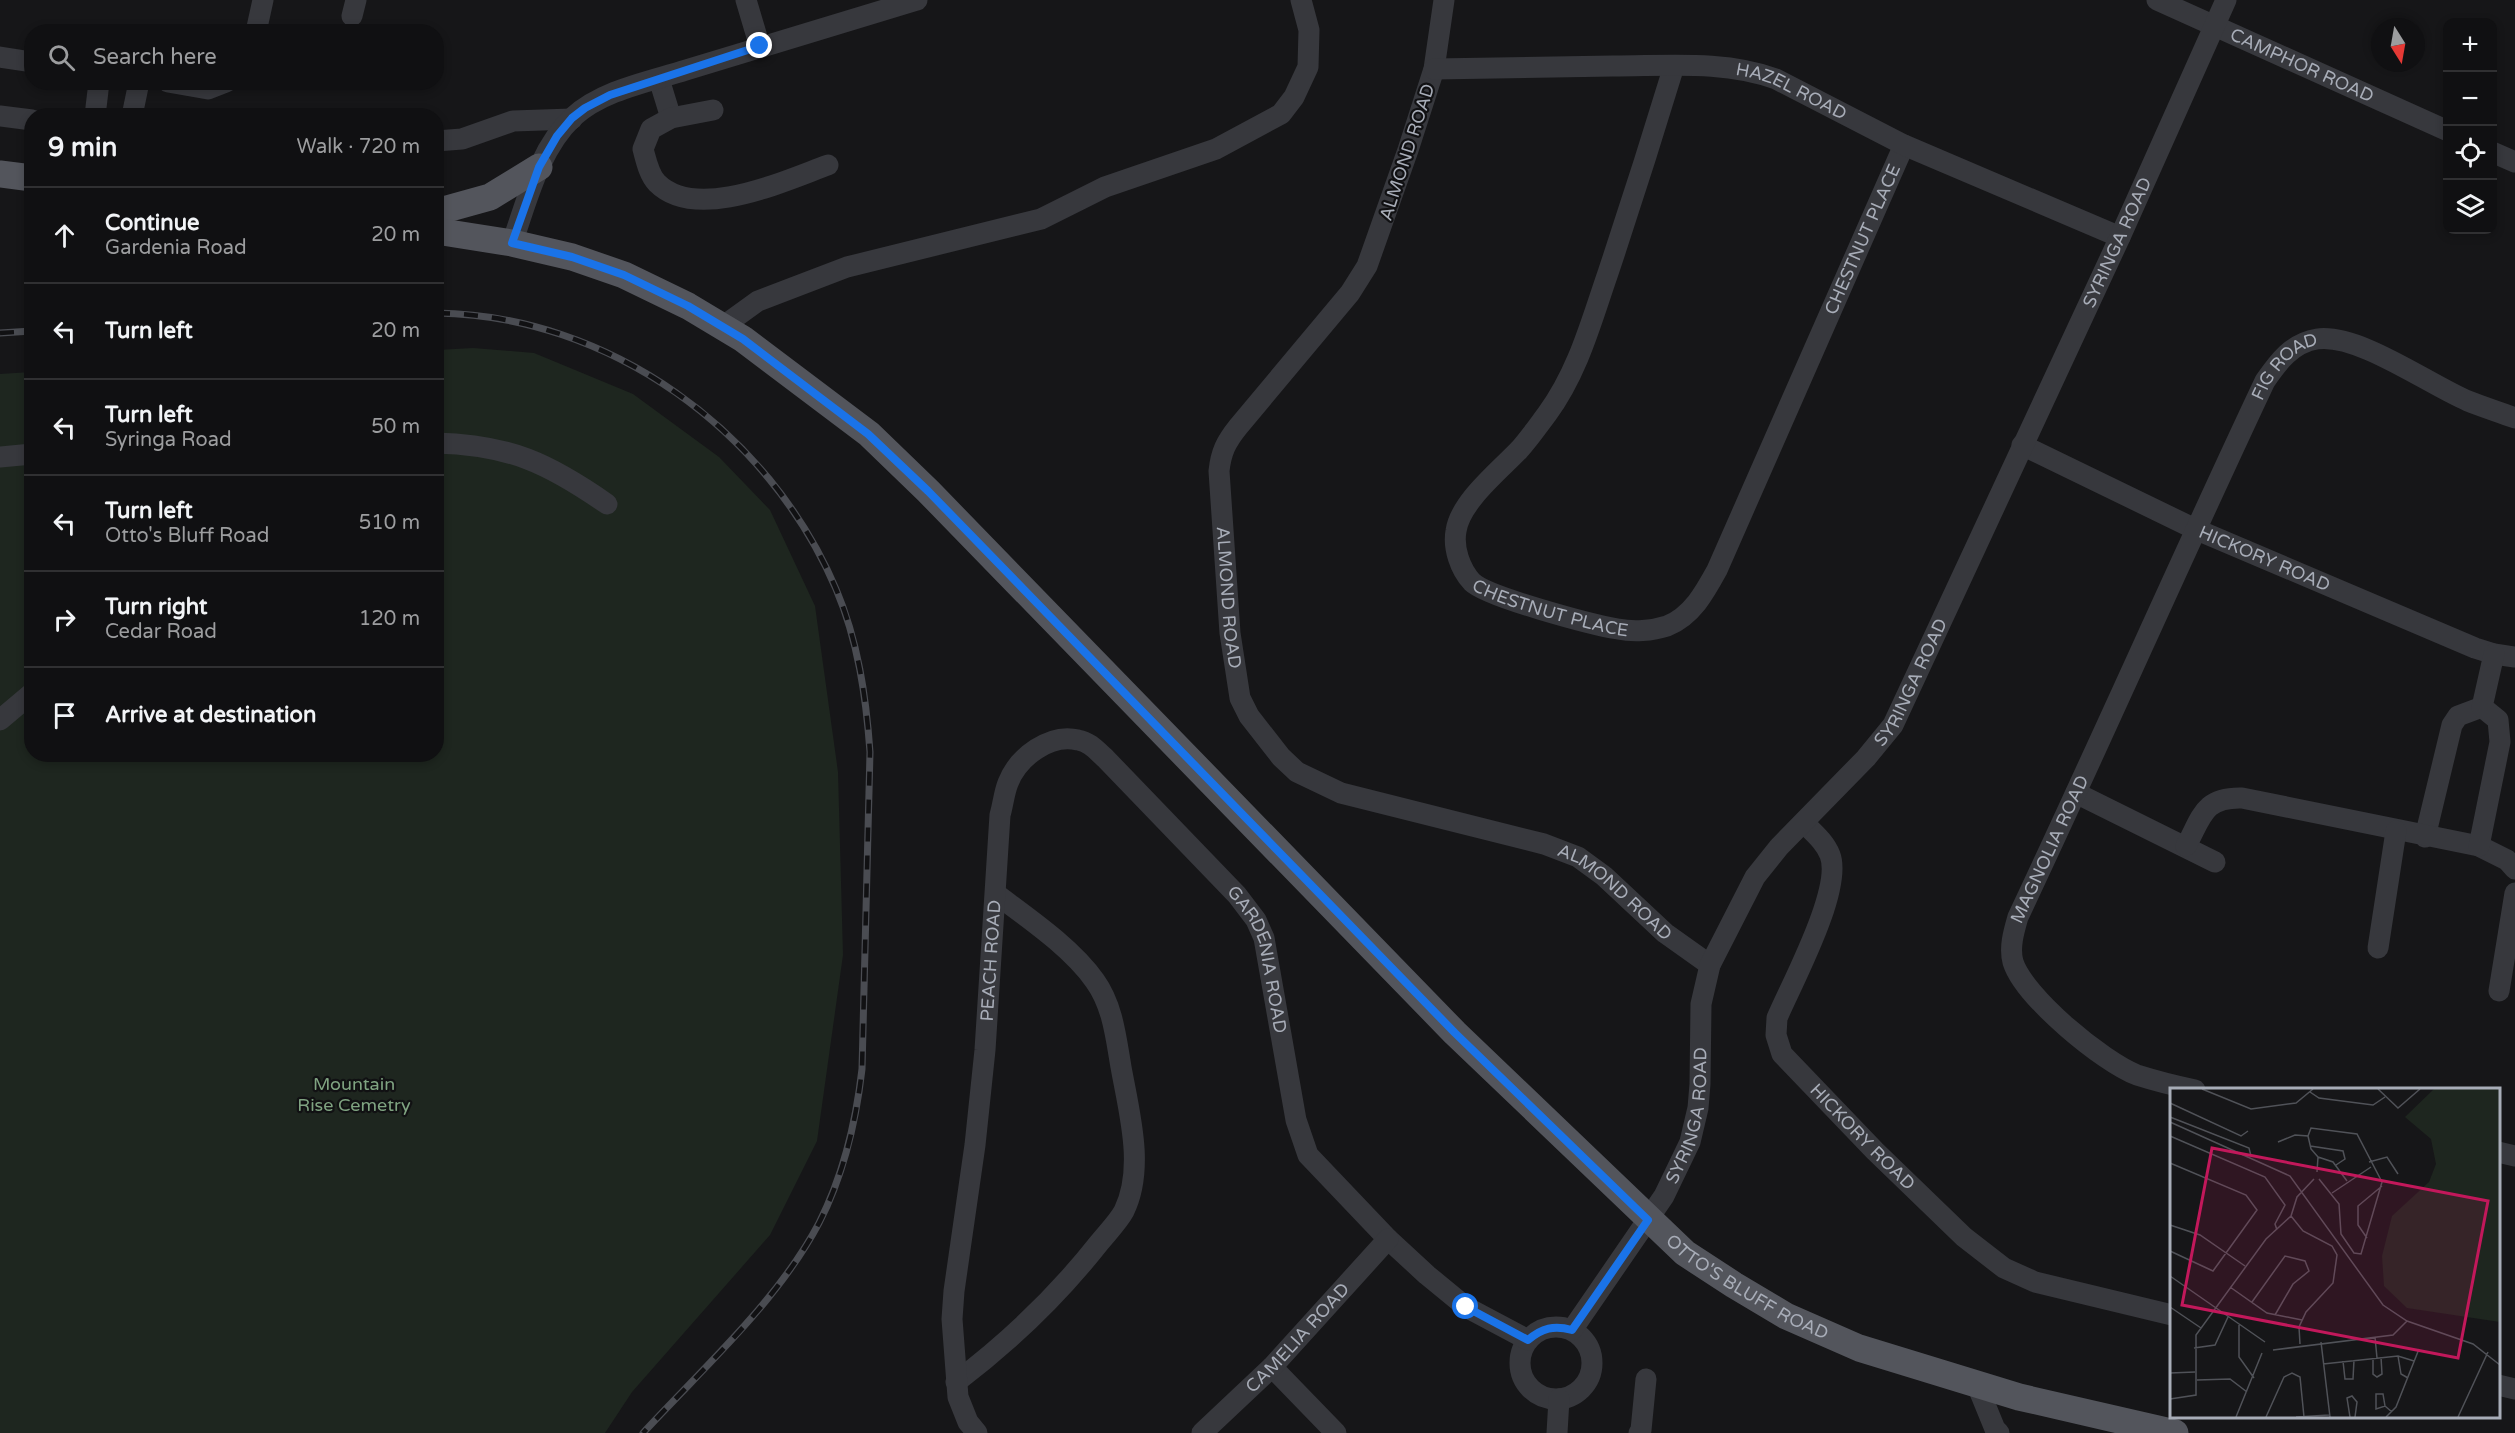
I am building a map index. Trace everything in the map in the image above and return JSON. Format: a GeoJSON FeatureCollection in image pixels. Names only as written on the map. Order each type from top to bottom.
{"type":"FeatureCollection","features":[{"type":"Feature","properties":{"kind":"main road"},"geometry":{"type":"LineString","coordinates":[[444,210],[490,197],[539,167]]}},
{"type":"Feature","properties":{"kind":"main road"},"geometry":{"type":"LineString","coordinates":[[0,174],[24,177]]}},
{"type":"Feature","properties":{"kind":"main road","name":"OTTO'S BLUFF ROAD"},"geometry":{"type":"LineString","coordinates":[[444,232],[512,243],[572,257],[624,275],[688,306],[743,339],[868,434],[919,483],[1455,1033],[1685,1253],[1734,1286],[1786,1316],[1859,1348],[2019,1397],[2164,1432]]}},
{"type":"Feature","properties":{"kind":"street"},"geometry":{"type":"LineString","coordinates":[[258,24],[263,0]]}},
{"type":"Feature","properties":{"kind":"street"},"geometry":{"type":"LineString","coordinates":[[746,0],[760,46]]}},
{"type":"Feature","properties":{"kind":"street"},"geometry":{"type":"LineString","coordinates":[[512,243],[539,167],[557,136],[572,118],[585,108],[610,95],[760,46],[917,0]]}},
{"type":"Feature","properties":{"kind":"street"},"geometry":{"type":"LineString","coordinates":[[722,327],[758,301],[847,267],[1041,219],[1105,187],[1216,149],[1281,114],[1294,98],[1308,67],[1309,30],[1301,0]]}},
{"type":"Feature","properties":{"kind":"street","name":"ALMOND ROAD"},"geometry":{"type":"LineString","coordinates":[[1444,0],[1434,69],[1367,266],[1350,293],[1225,443],[1221,454],[1220,471],[1230,633],[1240,698],[1261,733],[1297,772],[1341,793],[1544,844],[1578,857],[1604,876],[1665,933],[1710,965]]}},
{"type":"Feature","properties":{"kind":"street","name":"CAMPHOR ROAD"},"geometry":{"type":"LineString","coordinates":[[2157,0],[2443,129]]}},
{"type":"Feature","properties":{"kind":"street","name":"SYRINGA ROAD"},"geometry":{"type":"LineString","coordinates":[[1572,1330],[1664,1196],[1690,1142],[1699,1092],[1701,1004],[1710,965],[1755,877],[1779,847],[1866,758],[1893,725],[2120,237],[2226,0]]}},
{"type":"Feature","properties":{"kind":"street"},"geometry":{"type":"LineString","coordinates":[[0,57],[24,61]]}},
{"type":"Feature","properties":{"kind":"street","name":"HAZEL ROAD"},"geometry":{"type":"LineString","coordinates":[[1434,69],[1674,66],[1739,68],[1756,72],[1904,145],[2120,237]]}},
{"type":"Feature","properties":{"kind":"street","name":"CHESTNUT PLACE"},"geometry":{"type":"LineString","coordinates":[[1674,66],[1646,161],[1572,373],[1562,393],[1534,431],[1468,504],[1460,518],[1456,532],[1460,564],[1472,582],[1509,599],[1619,629],[1649,630],[1667,626],[1682,618],[1692,609],[1718,570],[1904,145]]}},
{"type":"Feature","properties":{"kind":"street"},"geometry":{"type":"LineString","coordinates":[[659,79],[671,118]]}},
{"type":"Feature","properties":{"kind":"street"},"geometry":{"type":"LineString","coordinates":[[96,108],[98,90]]}},
{"type":"Feature","properties":{"kind":"street"},"geometry":{"type":"LineString","coordinates":[[133,108],[137,90]]}},
{"type":"Feature","properties":{"kind":"street"},"geometry":{"type":"LineString","coordinates":[[713,110],[671,118],[651,129],[643,149],[656,182],[674,195],[699,200],[722,198],[777,183],[828,165]]}},
{"type":"Feature","properties":{"kind":"street"},"geometry":{"type":"LineString","coordinates":[[0,116],[24,119]]}},
{"type":"Feature","properties":{"kind":"street"},"geometry":{"type":"LineString","coordinates":[[444,140],[462,139],[513,121],[572,118]]}},
{"type":"Feature","properties":{"kind":"street"},"geometry":{"type":"LineString","coordinates":[[2497,154],[2515,162]]}},
{"type":"Feature","properties":{"kind":"street","name":"FIG ROAD"},"geometry":{"type":"LineString","coordinates":[[2195,529],[2265,381],[2279,359],[2307,342],[2317,339],[2334,339],[2358,345],[2468,401],[2515,418]]}},
{"type":"Feature","properties":{"kind":"street"},"geometry":{"type":"LineString","coordinates":[[444,443],[500,449],[543,465],[572,479],[607,504]]}},
{"type":"Feature","properties":{"kind":"street","name":"HICKORY ROAD"},"geometry":{"type":"LineString","coordinates":[[2022,445],[2195,529],[2475,648],[2515,657]]}},
{"type":"Feature","properties":{"kind":"street"},"geometry":{"type":"LineString","coordinates":[[0,457],[24,455]]}},
{"type":"Feature","properties":{"kind":"street","name":"MAGNOLIA ROAD"},"geometry":{"type":"LineString","coordinates":[[2192,1088],[2137,1074],[2112,1062],[2082,1039],[2042,1002],[2020,977],[2013,963],[2011,952],[2018,917],[2195,529]]}},
{"type":"Feature","properties":{"kind":"street"},"geometry":{"type":"LineString","coordinates":[[2482,707],[2494,654]]}},
{"type":"Feature","properties":{"kind":"street"},"geometry":{"type":"LineString","coordinates":[[0,720],[24,700]]}},
{"type":"Feature","properties":{"kind":"street"},"geometry":{"type":"LineString","coordinates":[[2425,837],[2452,725],[2458,716],[2482,707]]}},
{"type":"Feature","properties":{"kind":"street"},"geometry":{"type":"LineString","coordinates":[[2479,846],[2500,742],[2498,720],[2482,707]]}},
{"type":"Feature","properties":{"kind":"street","name":"GARDENIA ROAD"},"geometry":{"type":"LineString","coordinates":[[996,894],[1000,815],[1008,782],[1018,765],[1029,753],[1055,741],[1066,738],[1080,740],[1090,745],[1237,895],[1256,920],[1264,938],[1270,965],[1296,1120],[1308,1155],[1388,1239],[1466,1307],[1528,1340]]}},
{"type":"Feature","properties":{"kind":"street"},"geometry":{"type":"LineString","coordinates":[[2076,793],[2215,862]]}},
{"type":"Feature","properties":{"kind":"street"},"geometry":{"type":"LineString","coordinates":[[2186,846],[2208,807],[2216,800],[2242,798],[2425,837],[2479,846],[2507,860],[2515,869]]}},
{"type":"Feature","properties":{"kind":"street","name":"HICKORY ROAD"},"geometry":{"type":"LineString","coordinates":[[1804,823],[1822,841],[1830,856],[1833,870],[1832,886],[1777,1018],[1776,1035],[1782,1054],[1875,1151],[1964,1237],[2004,1268],[2035,1282],[2170,1315]]}},
{"type":"Feature","properties":{"kind":"street"},"geometry":{"type":"LineString","coordinates":[[2378,948],[2396,831]]}},
{"type":"Feature","properties":{"kind":"street"},"geometry":{"type":"LineString","coordinates":[[2499,991],[2515,893]]}},
{"type":"Feature","properties":{"kind":"street","name":"PEACH ROAD"},"geometry":{"type":"LineString","coordinates":[[956,1382],[1008,1339],[1078,1269],[1124,1211],[1131,1189],[1134,1166],[1130,1113],[1113,1024],[1095,980],[1056,941],[996,894]]}},
{"type":"Feature","properties":{"kind":"street","name":"PEACH ROAD"},"geometry":{"type":"LineString","coordinates":[[977,1433],[968,1422],[962,1409],[956,1382],[952,1319],[975,1145],[991,988],[996,894]]}},
{"type":"Feature","properties":{"kind":"street"},"geometry":{"type":"LineString","coordinates":[[2500,1152],[2515,1155]]}},
{"type":"Feature","properties":{"kind":"street","name":"CAMELIA ROAD"},"geometry":{"type":"LineString","coordinates":[[1202,1433],[1272,1366],[1388,1239]]}},
{"type":"Feature","properties":{"kind":"street"},"geometry":{"type":"LineString","coordinates":[[1546,1328],[1572,1330],[1582,1337],[1589,1347],[1592,1369],[1588,1381],[1580,1390],[1559,1399],[1542,1396],[1527,1384],[1522,1374],[1520,1362],[1522,1350],[1528,1340],[1546,1328]]}},
{"type":"Feature","properties":{"kind":"street"},"geometry":{"type":"LineString","coordinates":[[1272,1366],[1336,1433]]}},
{"type":"Feature","properties":{"kind":"street"},"geometry":{"type":"LineString","coordinates":[[1639,1433],[1646,1379]]}},
{"type":"Feature","properties":{"kind":"street"},"geometry":{"type":"LineString","coordinates":[[1977,1385],[1995,1429],[1999,1433]]}},
{"type":"Feature","properties":{"kind":"street"},"geometry":{"type":"LineString","coordinates":[[2500,1385],[2515,1389]]}},
{"type":"Feature","properties":{"kind":"street"},"geometry":{"type":"LineString","coordinates":[[1557,1433],[1559,1399]]}},
{"type":"Feature","properties":{"kind":"green space","name":"Mountain Rise Cemetry"},"geometry":{"type":"Polygon","coordinates":[[[473,348],[534,353],[633,394],[719,457],[770,510],[815,606],[838,772],[843,955],[817,1141],[770,1235],[632,1392],[605,1433],[0,1433],[0,374],[24,372],[24,762],[444,762],[444,350],[473,348]]]}},
{"type":"Feature","properties":{"kind":"railway"},"geometry":{"type":"LineString","coordinates":[[444,314],[500,319],[562,335],[621,360],[676,392],[726,433],[770,479],[807,532],[844,609],[860,669],[870,752],[862,1069],[848,1147],[819,1223],[783,1280],[738,1333],[643,1433]]}},
{"type":"Feature","properties":{"kind":"railway"},"geometry":{"type":"LineString","coordinates":[[0,333],[24,332]]}},
{"type":"Feature","properties":{"kind":"route"},"geometry":{"type":"LineString","coordinates":[[760,46],[610,95],[585,108],[572,118],[557,136],[539,167],[512,243],[572,257],[624,275],[688,306],[743,339],[868,434],[928,491],[1455,1033],[1648,1220],[1572,1330],[1546,1328],[1528,1340],[1466,1307]]}}]}
